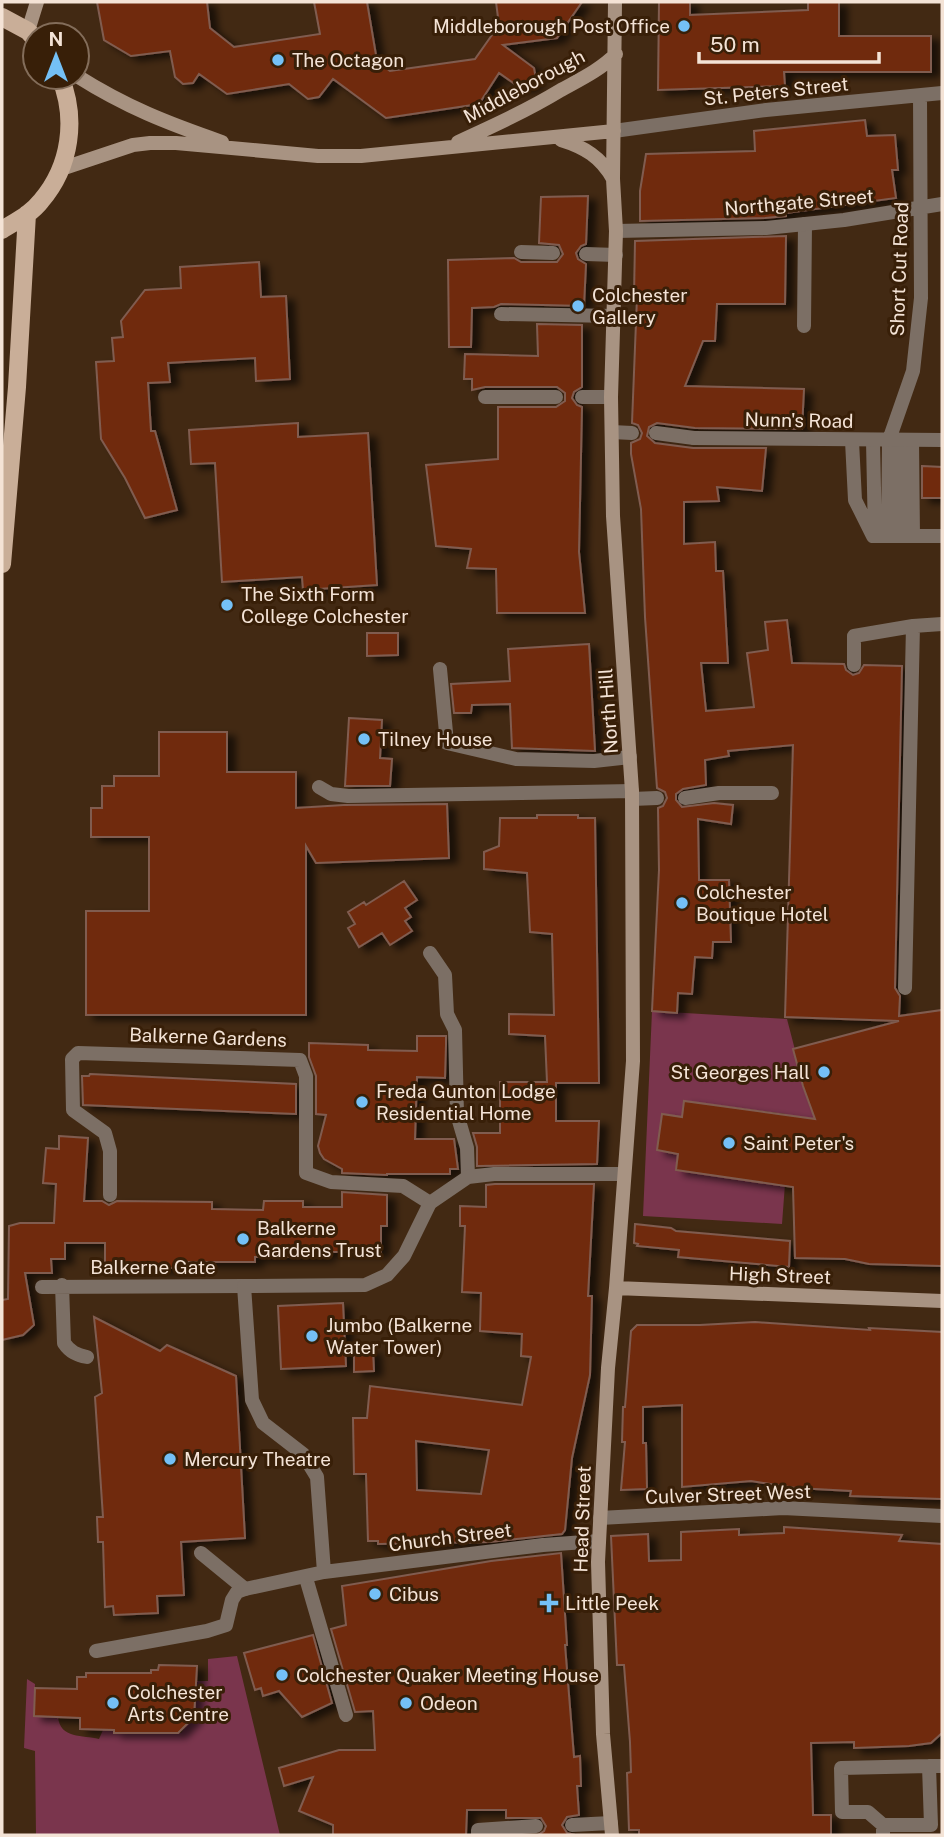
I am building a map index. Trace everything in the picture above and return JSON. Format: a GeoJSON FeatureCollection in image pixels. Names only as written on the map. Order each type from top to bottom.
{"type":"FeatureCollection","features":[{"type":"Feature","properties":{"kind":"main road"},"geometry":{"type":"LineString","coordinates":[[2,17],[21,29]]}},
{"type":"Feature","properties":{"kind":"main road"},"geometry":{"type":"LineString","coordinates":[[2,230],[27,215],[42,200],[61,169],[69,143],[70,115],[65,91]]}},
{"type":"Feature","properties":{"kind":"main road"},"geometry":{"type":"LineString","coordinates":[[2,564],[17,387],[27,215]]}},
{"type":"Feature","properties":{"kind":"street"},"geometry":{"type":"LineString","coordinates":[[34,21],[37,2]]}},
{"type":"Feature","properties":{"kind":"street","name":"Middleborough"},"geometry":{"type":"LineString","coordinates":[[61,169],[124,147],[142,144],[176,143],[318,156],[361,156],[614,131],[615,2]]}},
{"type":"Feature","properties":{"kind":"street","name":"Middleborough"},"geometry":{"type":"LineString","coordinates":[[447,147],[510,119],[604,65],[616,54]]}},
{"type":"Feature","properties":{"kind":"street","name":"Middleborough"},"geometry":{"type":"LineString","coordinates":[[91,85],[121,103],[160,121],[246,150]]}},
{"type":"Feature","properties":{"kind":"street","name":"St. Peters Street"},"geometry":{"type":"LineString","coordinates":[[614,131],[766,110],[942,93]]}},
{"type":"Feature","properties":{"kind":"street","name":"Short Cut Road"},"geometry":{"type":"LineString","coordinates":[[900,440],[913,371],[921,298],[920,96]]}},
{"type":"Feature","properties":{"kind":"street","name":"North Hill"},"geometry":{"type":"LineString","coordinates":[[614,131],[616,255],[611,397],[613,516],[632,795],[632,1060],[617,1288]]}},
{"type":"Feature","properties":{"kind":"street","name":"Middleborough"},"geometry":{"type":"LineString","coordinates":[[554,137],[589,151],[608,169],[614,179]]}},
{"type":"Feature","properties":{"kind":"street","name":"Northgate Street"},"geometry":{"type":"LineString","coordinates":[[616,231],[766,228],[942,204]]}},
{"type":"Feature","properties":{"kind":"street"},"geometry":{"type":"LineString","coordinates":[[804,326],[805,224]]}},
{"type":"Feature","properties":{"kind":"street"},"geometry":{"type":"LineString","coordinates":[[521,252],[553,253]]}},
{"type":"Feature","properties":{"kind":"street"},"geometry":{"type":"LineString","coordinates":[[586,254],[616,255]]}},
{"type":"Feature","properties":{"kind":"street"},"geometry":{"type":"LineString","coordinates":[[501,314],[614,316]]}},
{"type":"Feature","properties":{"kind":"street"},"geometry":{"type":"LineString","coordinates":[[485,397],[556,397]]}},
{"type":"Feature","properties":{"kind":"street"},"geometry":{"type":"LineString","coordinates":[[582,397],[611,397]]}},
{"type":"Feature","properties":{"kind":"street"},"geometry":{"type":"LineString","coordinates":[[612,432],[632,433]]}},
{"type":"Feature","properties":{"kind":"street","name":"Nunn's Road"},"geometry":{"type":"LineString","coordinates":[[656,433],[694,438],[942,440]]}},
{"type":"Feature","properties":{"kind":"street"},"geometry":{"type":"LineString","coordinates":[[894,536],[900,440]]}},
{"type":"Feature","properties":{"kind":"street"},"geometry":{"type":"LineString","coordinates":[[894,536],[900,440]]}},
{"type":"Feature","properties":{"kind":"street"},"geometry":{"type":"LineString","coordinates":[[852,441],[855,500],[873,536],[942,536]]}},
{"type":"Feature","properties":{"kind":"street"},"geometry":{"type":"LineString","coordinates":[[873,441],[894,536]]}},
{"type":"Feature","properties":{"kind":"street"},"geometry":{"type":"LineString","coordinates":[[854,665],[854,636],[913,625],[942,624]]}},
{"type":"Feature","properties":{"kind":"street"},"geometry":{"type":"LineString","coordinates":[[905,988],[913,625]]}},
{"type":"Feature","properties":{"kind":"street"},"geometry":{"type":"LineString","coordinates":[[440,670],[447,743],[516,759],[594,761],[630,757]]}},
{"type":"Feature","properties":{"kind":"street"},"geometry":{"type":"LineString","coordinates":[[319,786],[331,794],[348,796],[632,795],[657,798]]}},
{"type":"Feature","properties":{"kind":"street"},"geometry":{"type":"LineString","coordinates":[[685,798],[719,793],[772,793]]}},
{"type":"Feature","properties":{"kind":"street"},"geometry":{"type":"LineString","coordinates":[[430,953],[445,975],[447,1014],[454,1030],[457,1114],[467,1148],[468,1177]]}},
{"type":"Feature","properties":{"kind":"street","name":"Balkerne Gardens"},"geometry":{"type":"LineString","coordinates":[[110,1195],[110,1151],[105,1133],[73,1111],[71,1104],[72,1059],[78,1053],[300,1060],[306,1076],[306,1173],[331,1182],[403,1186],[430,1203]]}},
{"type":"Feature","properties":{"kind":"street"},"geometry":{"type":"LineString","coordinates":[[324,1572],[317,1477],[303,1454],[263,1423],[252,1400],[244,1286],[365,1285],[387,1275],[404,1256],[430,1203],[468,1177],[494,1174],[624,1174]]}},
{"type":"Feature","properties":{"kind":"street"},"geometry":{"type":"LineString","coordinates":[[62,1285],[64,1343],[68,1349],[88,1357]]}},
{"type":"Feature","properties":{"kind":"street","name":"Balkerne Gate"},"geometry":{"type":"LineString","coordinates":[[42,1287],[244,1286]]}},
{"type":"Feature","properties":{"kind":"street","name":"High Street"},"geometry":{"type":"LineString","coordinates":[[617,1288],[942,1301]]}},
{"type":"Feature","properties":{"kind":"street","name":"Head Street"},"geometry":{"type":"LineString","coordinates":[[611,1829],[603,1734],[599,1541],[609,1356],[617,1288]]}},
{"type":"Feature","properties":{"kind":"street","name":"Culver Street West"},"geometry":{"type":"LineString","coordinates":[[600,1518],[783,1508],[942,1516]]}},
{"type":"Feature","properties":{"kind":"street","name":"Church Street"},"geometry":{"type":"LineString","coordinates":[[245,1590],[324,1572],[543,1545],[599,1541]]}},
{"type":"Feature","properties":{"kind":"street"},"geometry":{"type":"LineString","coordinates":[[201,1553],[245,1590]]}},
{"type":"Feature","properties":{"kind":"street"},"geometry":{"type":"LineString","coordinates":[[306,1578],[346,1715]]}},
{"type":"Feature","properties":{"kind":"street"},"geometry":{"type":"LineString","coordinates":[[96,1651],[207,1631],[226,1625],[232,1600],[237,1592],[245,1590]]}},
{"type":"Feature","properties":{"kind":"street"},"geometry":{"type":"LineString","coordinates":[[936,1766],[931,1825],[883,1830],[868,1812],[842,1812],[841,1768],[936,1766]]}},
{"type":"Feature","properties":{"kind":"street"},"geometry":{"type":"LineString","coordinates":[[572,1825],[611,1829]]}},
{"type":"Feature","properties":{"kind":"street"},"geometry":{"type":"LineString","coordinates":[[478,1835],[478,1830],[536,1826]]}},
{"type":"Feature","properties":{"kind":"shaded area"},"geometry":{"type":"Polygon","coordinates":[[[652,1011],[787,1019],[808,1100],[830,1114],[785,1184],[782,1224],[643,1216],[652,1011]],[[684,1101],[682,1117],[662,1115],[657,1150],[678,1154],[676,1170],[778,1184],[786,1114],[684,1101]]]}},
{"type":"Feature","properties":{"kind":"shaded area"},"geometry":{"type":"Polygon","coordinates":[[[237,1656],[280,1835],[36,1835],[35,1751],[24,1748],[27,1679],[35,1684],[34,1716],[58,1717],[63,1729],[73,1735],[99,1739],[103,1730],[181,1733],[187,1725],[192,1693],[196,1693],[197,1681],[208,1681],[208,1659],[237,1656]]]}},
{"type":"Feature","properties":{"kind":"building","name":"The Octagon"},"geometry":{"type":"Polygon","coordinates":[[[97,2],[207,2],[210,28],[234,47],[320,34],[314,2],[367,2],[377,61],[390,71],[475,59],[499,25],[496,2],[582,2],[557,38],[503,45],[534,68],[536,79],[530,86],[519,87],[499,73],[479,104],[386,118],[333,79],[319,97],[308,99],[289,84],[227,94],[199,74],[193,83],[183,84],[175,77],[170,51],[131,56],[104,40],[97,2]]]}},
{"type":"Feature","properties":{"kind":"building"},"geometry":{"type":"Polygon","coordinates":[[[659,2],[690,2],[690,15],[808,10],[808,2],[839,2],[839,36],[931,36],[931,72],[784,72],[785,86],[658,90],[659,2]]]}},
{"type":"Feature","properties":{"kind":"building"},"geometry":{"type":"Polygon","coordinates":[[[865,120],[867,136],[895,135],[898,170],[892,170],[896,198],[765,218],[640,221],[640,191],[646,154],[755,151],[754,131],[865,120]]]}},
{"type":"Feature","properties":{"kind":"building"},"geometry":{"type":"Polygon","coordinates":[[[588,196],[586,244],[576,253],[578,259],[586,264],[584,306],[501,304],[472,308],[471,347],[449,347],[448,260],[514,258],[521,262],[557,262],[563,254],[559,245],[539,243],[541,197],[588,196]]]}},
{"type":"Feature","properties":{"kind":"building"},"geometry":{"type":"Polygon","coordinates":[[[786,236],[785,304],[717,304],[715,341],[703,341],[685,386],[804,389],[802,429],[695,428],[657,423],[649,427],[647,436],[655,443],[693,448],[766,448],[762,491],[717,487],[719,501],[684,502],[684,544],[715,542],[716,571],[723,571],[728,663],[701,663],[706,711],[754,707],[747,653],[768,650],[765,622],[787,620],[792,663],[844,664],[846,670],[853,675],[859,673],[864,665],[902,666],[895,988],[900,996],[899,1016],[942,1010],[942,1266],[795,1258],[793,1187],[676,1170],[678,1154],[657,1150],[662,1114],[682,1117],[684,1101],[815,1119],[793,1049],[899,1021],[785,1017],[793,745],[728,751],[729,756],[705,760],[706,785],[683,789],[676,794],[676,800],[682,807],[714,803],[733,805],[731,824],[698,819],[699,880],[729,880],[731,942],[713,942],[712,958],[695,957],[692,994],[678,993],[677,1013],[652,1011],[659,870],[658,808],[663,806],[667,798],[665,792],[657,788],[645,617],[641,509],[631,454],[631,443],[640,439],[642,433],[638,425],[632,423],[637,297],[634,297],[635,241],[786,236]]]}},
{"type":"Feature","properties":{"kind":"building"},"geometry":{"type":"Polygon","coordinates":[[[259,262],[261,297],[286,296],[290,379],[256,381],[255,358],[168,363],[170,382],[148,383],[151,431],[155,431],[177,510],[145,518],[101,439],[96,362],[114,361],[112,338],[123,337],[121,321],[145,290],[181,288],[180,267],[259,262]]]}},
{"type":"Feature","properties":{"kind":"building"},"geometry":{"type":"Polygon","coordinates":[[[537,324],[582,325],[582,387],[574,392],[572,398],[582,407],[579,552],[585,613],[497,613],[496,569],[467,568],[471,549],[436,546],[426,465],[498,459],[498,407],[556,407],[565,401],[565,393],[557,387],[485,387],[472,390],[472,379],[464,379],[465,354],[538,356],[537,324]]]}},
{"type":"Feature","properties":{"kind":"building"},"geometry":{"type":"Polygon","coordinates":[[[298,423],[298,437],[368,433],[377,585],[303,590],[302,577],[222,582],[215,463],[191,464],[189,430],[298,423]]]}},
{"type":"Feature","properties":{"kind":"building"},"geometry":{"type":"Polygon","coordinates":[[[922,466],[942,467],[942,498],[922,498],[922,466]]]}},
{"type":"Feature","properties":{"kind":"building"},"geometry":{"type":"Polygon","coordinates":[[[367,633],[398,633],[398,655],[367,656],[367,633]]]}},
{"type":"Feature","properties":{"kind":"building"},"geometry":{"type":"Polygon","coordinates":[[[589,644],[595,751],[512,748],[510,704],[472,705],[471,713],[454,713],[451,684],[510,681],[508,649],[589,644]]]}},
{"type":"Feature","properties":{"kind":"building","name":"Tilney House"},"geometry":{"type":"Polygon","coordinates":[[[349,718],[382,720],[380,758],[392,759],[390,786],[345,786],[349,718]]]}},
{"type":"Feature","properties":{"kind":"building"},"geometry":{"type":"Polygon","coordinates":[[[159,732],[227,732],[227,772],[296,772],[296,808],[447,804],[449,858],[316,863],[306,846],[306,1015],[86,1015],[86,911],[149,911],[149,837],[91,837],[91,808],[102,808],[102,786],[114,786],[114,776],[159,776],[159,732]]]}},
{"type":"Feature","properties":{"kind":"building"},"geometry":{"type":"Polygon","coordinates":[[[537,815],[578,815],[578,818],[595,818],[599,1083],[556,1083],[556,1121],[599,1121],[597,1164],[477,1166],[477,1147],[473,1133],[500,1133],[500,1082],[547,1082],[545,1036],[509,1034],[509,1014],[554,1015],[552,934],[530,932],[527,873],[484,869],[484,852],[499,846],[500,818],[537,818],[537,815]]]}},
{"type":"Feature","properties":{"kind":"building"},"geometry":{"type":"Polygon","coordinates":[[[404,881],[417,900],[405,908],[411,917],[405,921],[412,931],[390,945],[382,933],[359,947],[348,928],[355,924],[348,912],[364,902],[366,905],[404,881]]]}},
{"type":"Feature","properties":{"kind":"building","name":"Freda Gunton Lodge Residential Home"},"geometry":{"type":"Polygon","coordinates":[[[417,1036],[446,1036],[446,1044],[445,1078],[417,1077],[415,1139],[454,1139],[458,1169],[450,1169],[450,1174],[342,1173],[342,1169],[324,1159],[318,1146],[326,1115],[316,1114],[316,1076],[309,1057],[309,1043],[368,1045],[368,1050],[417,1051],[417,1036]]]}},
{"type":"Feature","properties":{"kind":"building"},"geometry":{"type":"Polygon","coordinates":[[[90,1074],[296,1084],[296,1114],[83,1105],[82,1076],[90,1074]]]}},
{"type":"Feature","properties":{"kind":"building","name":"Balkerne Gardens Trust"},"geometry":{"type":"Polygon","coordinates":[[[59,1136],[88,1138],[84,1201],[102,1201],[109,1205],[117,1201],[212,1202],[212,1209],[263,1210],[264,1201],[303,1201],[303,1207],[342,1207],[342,1192],[387,1195],[387,1226],[381,1226],[381,1252],[326,1252],[326,1257],[255,1257],[255,1262],[183,1262],[183,1268],[105,1268],[105,1243],[65,1243],[65,1259],[51,1259],[52,1273],[25,1273],[34,1325],[23,1335],[2,1340],[2,1300],[8,1299],[9,1226],[20,1223],[54,1223],[56,1184],[43,1183],[46,1148],[59,1149],[59,1136]]]}},
{"type":"Feature","properties":{"kind":"building"},"geometry":{"type":"Polygon","coordinates":[[[594,1184],[588,1296],[592,1296],[590,1375],[572,1458],[565,1530],[562,1534],[489,1542],[378,1544],[378,1541],[368,1541],[366,1474],[354,1474],[353,1418],[367,1418],[370,1386],[522,1405],[531,1357],[521,1356],[522,1334],[480,1331],[481,1293],[462,1292],[465,1226],[460,1226],[460,1206],[486,1207],[486,1185],[594,1184]],[[416,1441],[417,1490],[481,1494],[489,1450],[416,1441]]]}},
{"type":"Feature","properties":{"kind":"building"},"geometry":{"type":"Polygon","coordinates":[[[635,1224],[671,1228],[676,1231],[790,1241],[789,1267],[678,1257],[679,1250],[637,1246],[638,1244],[634,1243],[635,1224]]]}},
{"type":"Feature","properties":{"kind":"building","name":"Jumbo (Balkerne Water Tower)"},"geometry":{"type":"Polygon","coordinates":[[[343,1303],[346,1366],[281,1369],[278,1306],[343,1303]]]}},
{"type":"Feature","properties":{"kind":"building","name":"Mercury Theatre"},"geometry":{"type":"Polygon","coordinates":[[[94,1317],[160,1351],[167,1345],[236,1376],[245,1538],[181,1542],[184,1595],[157,1596],[158,1613],[114,1615],[113,1606],[105,1607],[103,1542],[98,1542],[97,1517],[103,1517],[95,1397],[102,1393],[94,1317]]]}},
{"type":"Feature","properties":{"kind":"building"},"geometry":{"type":"Polygon","coordinates":[[[755,1322],[942,1332],[942,1499],[850,1496],[851,1491],[796,1488],[751,1481],[682,1487],[682,1405],[643,1407],[647,1489],[621,1490],[625,1442],[622,1442],[623,1407],[631,1331],[637,1325],[755,1322]]]}},
{"type":"Feature","properties":{"kind":"building"},"geometry":{"type":"Polygon","coordinates":[[[373,1350],[374,1371],[354,1372],[354,1351],[373,1350]]]}},
{"type":"Feature","properties":{"kind":"building"},"geometry":{"type":"Polygon","coordinates":[[[784,1527],[902,1535],[899,1541],[942,1544],[942,1733],[931,1743],[909,1746],[854,1748],[854,1742],[811,1743],[813,1815],[831,1815],[831,1835],[639,1835],[639,1830],[629,1830],[627,1773],[631,1772],[630,1742],[624,1665],[617,1665],[611,1536],[648,1534],[649,1561],[681,1560],[681,1532],[739,1529],[739,1535],[784,1533],[784,1527]]]}},
{"type":"Feature","properties":{"kind":"building"},"geometry":{"type":"Polygon","coordinates":[[[561,1553],[574,1757],[580,1756],[581,1786],[577,1786],[579,1815],[567,1817],[562,1825],[567,1833],[575,1835],[538,1835],[546,1826],[541,1818],[506,1818],[506,1810],[467,1810],[466,1835],[333,1835],[333,1825],[299,1811],[313,1777],[284,1786],[279,1768],[339,1750],[375,1750],[373,1711],[355,1712],[331,1629],[346,1625],[342,1586],[491,1561],[561,1553]]]}},
{"type":"Feature","properties":{"kind":"building","name":"Colchester Quaker Meeting House"},"geometry":{"type":"Polygon","coordinates":[[[313,1635],[332,1703],[302,1717],[279,1691],[263,1696],[261,1688],[255,1690],[244,1653],[313,1635]]]}},
{"type":"Feature","properties":{"kind":"building","name":"Colchester Arts Centre"},"geometry":{"type":"Polygon","coordinates":[[[159,1665],[197,1666],[194,1717],[178,1733],[114,1733],[114,1730],[80,1729],[80,1718],[34,1716],[35,1688],[77,1689],[77,1677],[86,1677],[86,1673],[151,1673],[151,1670],[158,1670],[159,1665]]]}},
{"type":"Feature","properties":{"kind":"place","name":"Middleborough Post Office"},"geometry":{"type":"Point","coordinates":[684,26]}},
{"type":"Feature","properties":{"kind":"place","name":"The Octagon"},"geometry":{"type":"Point","coordinates":[278,60]}},
{"type":"Feature","properties":{"kind":"place","name":"Colchester Gallery"},"geometry":{"type":"Point","coordinates":[578,306]}},
{"type":"Feature","properties":{"kind":"place","name":"The Sixth Form College Colchester"},"geometry":{"type":"Point","coordinates":[227,605]}},
{"type":"Feature","properties":{"kind":"place","name":"Tilney House"},"geometry":{"type":"Point","coordinates":[364,739]}},
{"type":"Feature","properties":{"kind":"place","name":"Colchester Boutique Hotel"},"geometry":{"type":"Point","coordinates":[682,903]}},
{"type":"Feature","properties":{"kind":"place","name":"St Georges Hall"},"geometry":{"type":"Point","coordinates":[824,1072]}},
{"type":"Feature","properties":{"kind":"place","name":"Freda Gunton Lodge Residential Home"},"geometry":{"type":"Point","coordinates":[362,1102]}},
{"type":"Feature","properties":{"kind":"place","name":"Saint Peter's"},"geometry":{"type":"Point","coordinates":[729,1143]}},
{"type":"Feature","properties":{"kind":"place","name":"Balkerne Gardens Trust"},"geometry":{"type":"Point","coordinates":[243,1239]}},
{"type":"Feature","properties":{"kind":"place","name":"Jumbo (Balkerne Water Tower)"},"geometry":{"type":"Point","coordinates":[312,1336]}},
{"type":"Feature","properties":{"kind":"place","name":"Mercury Theatre"},"geometry":{"type":"Point","coordinates":[170,1459]}},
{"type":"Feature","properties":{"kind":"place","name":"Cibus"},"geometry":{"type":"Point","coordinates":[375,1594]}},
{"type":"Feature","properties":{"kind":"place","name":"Little Peek"},"geometry":{"type":"Point","coordinates":[549,1603]}},
{"type":"Feature","properties":{"kind":"place","name":"Colchester Quaker Meeting House"},"geometry":{"type":"Point","coordinates":[282,1675]}},
{"type":"Feature","properties":{"kind":"place","name":"Colchester Arts Centre"},"geometry":{"type":"Point","coordinates":[113,1703]}},
{"type":"Feature","properties":{"kind":"place","name":"Odeon"},"geometry":{"type":"Point","coordinates":[406,1703]}}]}
